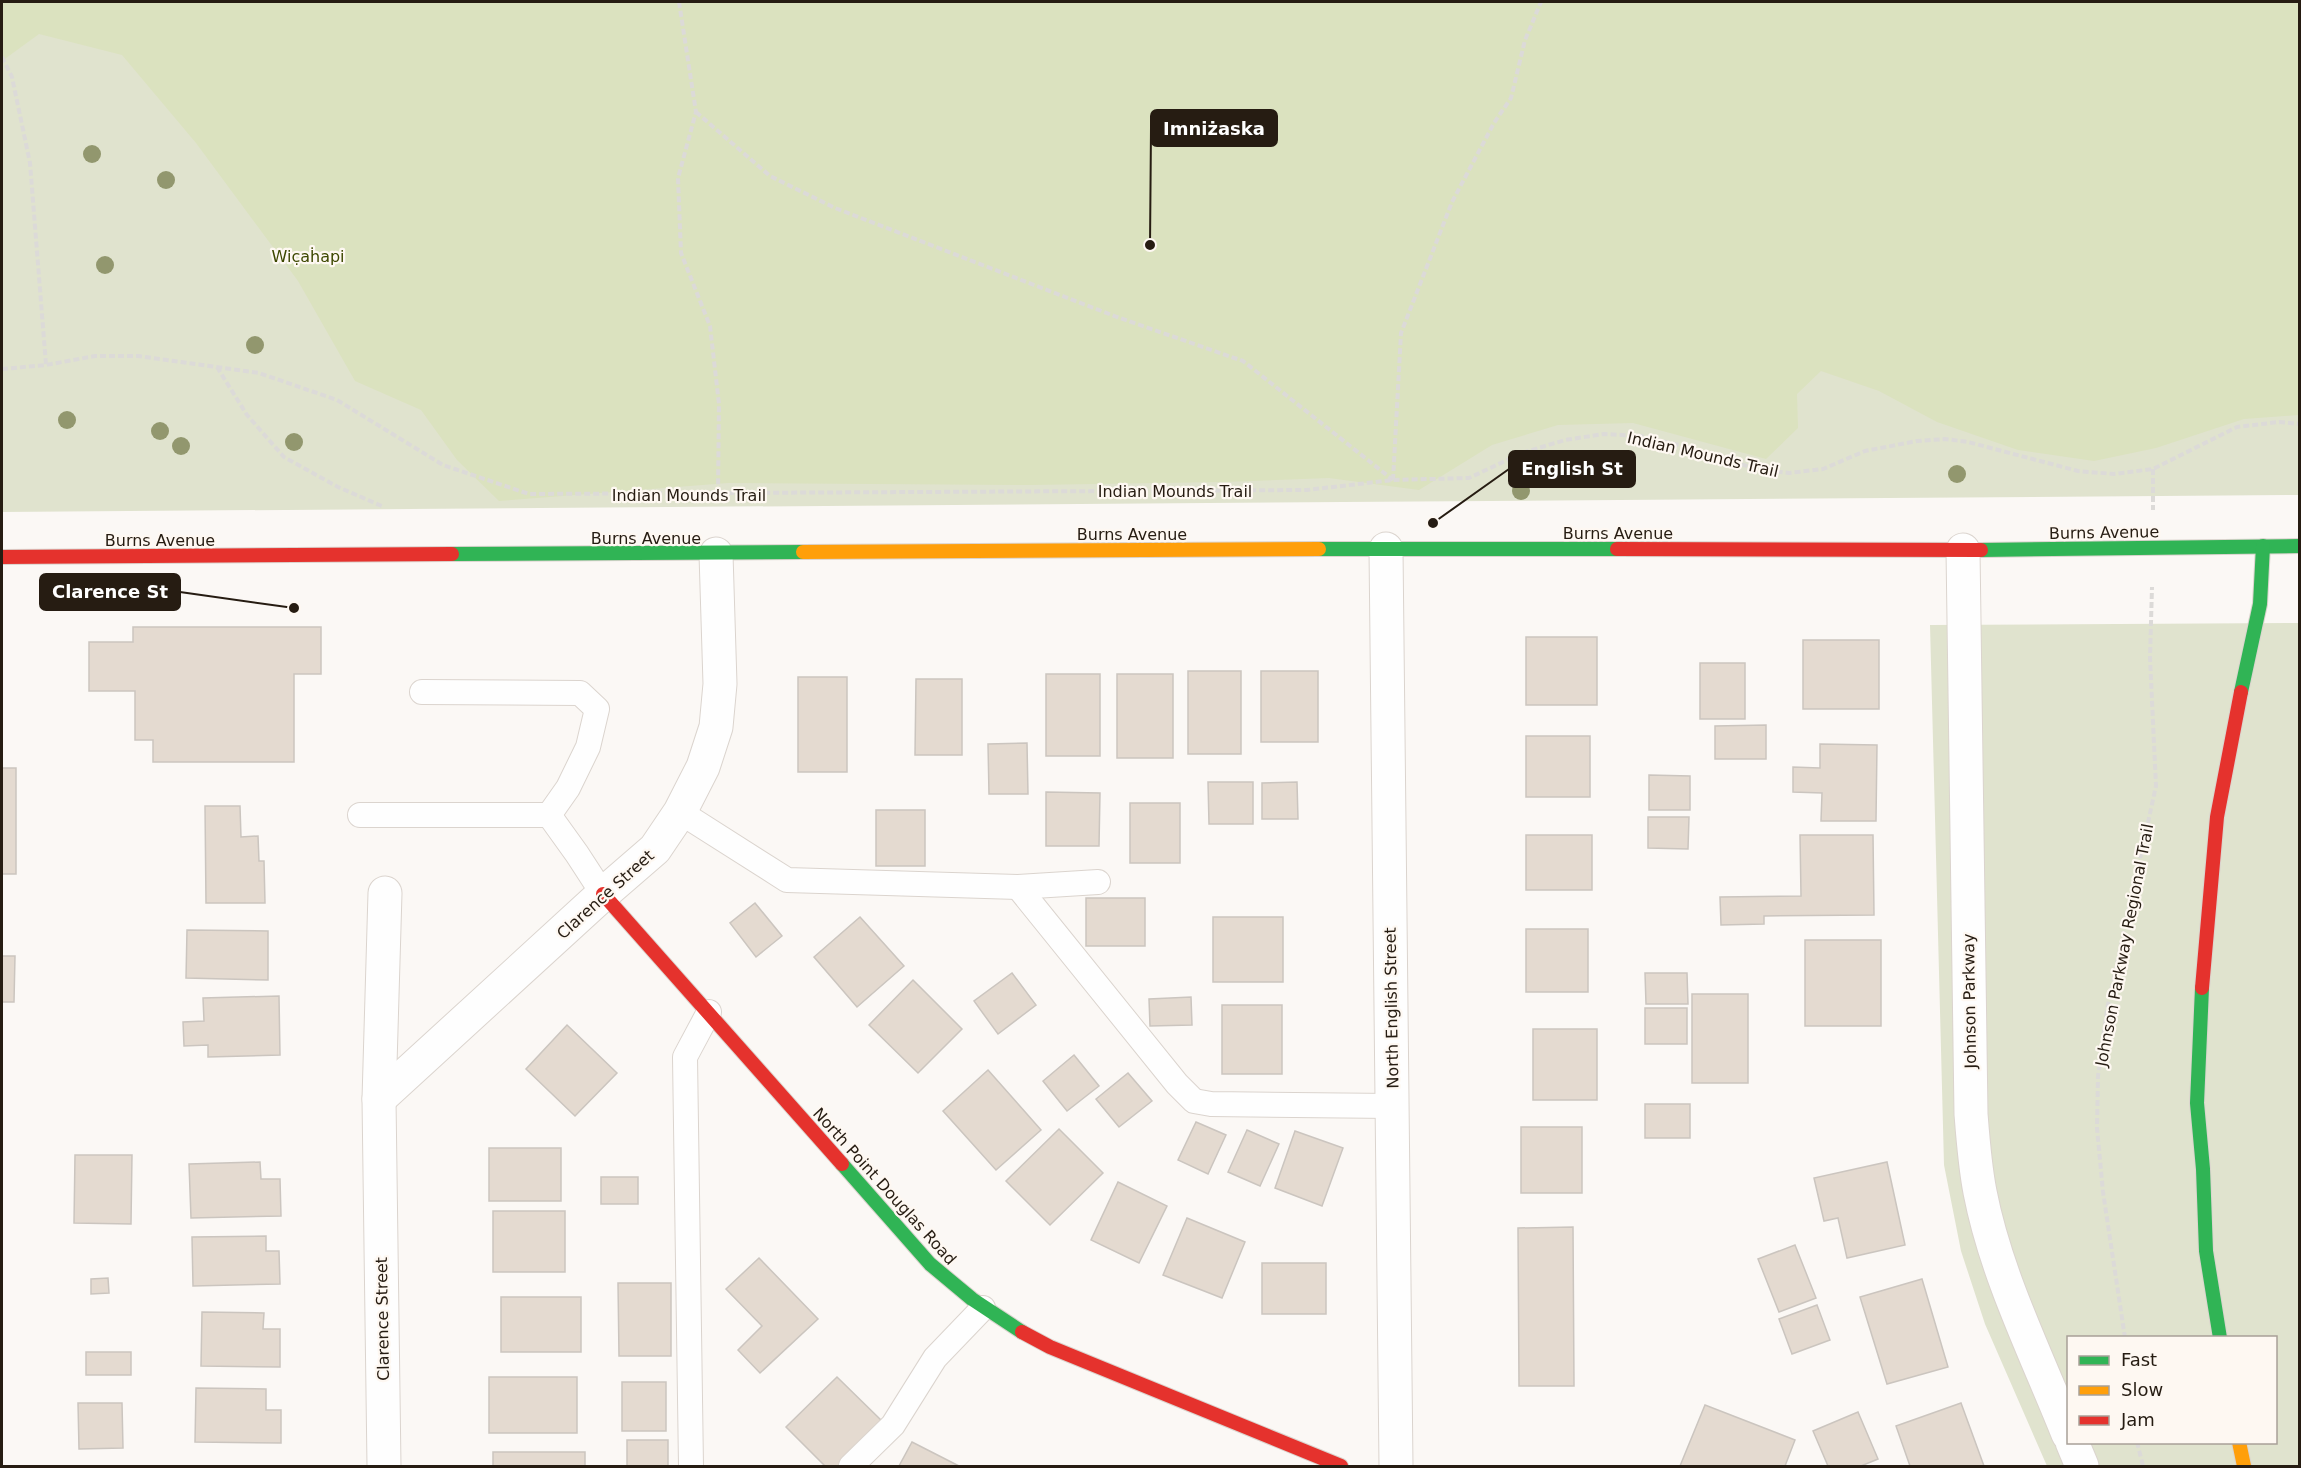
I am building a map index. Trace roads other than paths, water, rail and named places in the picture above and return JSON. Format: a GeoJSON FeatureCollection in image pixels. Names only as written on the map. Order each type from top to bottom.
{"type":"FeatureCollection","features":[{"type":"Feature","properties":{"kind":"street"},"geometry":{"type":"LineString","coordinates":[[2220,1336],[2206,1251],[2203,1169],[2197,1103],[2199,1030],[2217,817],[2260,604],[2263,546]]}},
{"type":"Feature","properties":{"kind":"street","name":"Burns Avenue"},"geometry":{"type":"LineString","coordinates":[[2,557],[1386,549],[1963,550],[2300,546]]}},
{"type":"Feature","properties":{"kind":"street","name":"North English Street"},"geometry":{"type":"LineString","coordinates":[[1386,549],[1396,1467]]}},
{"type":"Feature","properties":{"kind":"street","name":"Johnson Parkway"},"geometry":{"type":"LineString","coordinates":[[1963,550],[1971,1102],[1975,1156],[1980,1192],[2001,1268],[2067,1432]]}},
{"type":"Feature","properties":{"kind":"street","name":"Clarence Street"},"geometry":{"type":"LineString","coordinates":[[379,1100],[603,894],[656,849],[680,812],[703,767],[716,727],[720,684],[716,554]]}},
{"type":"Feature","properties":{"kind":"street","name":"Clarence Street"},"geometry":{"type":"LineString","coordinates":[[384,1467],[379,1100],[386,893]]}},
{"type":"Feature","properties":{"kind":"street","name":"North Point Douglas Road"},"geometry":{"type":"LineString","coordinates":[[603,894],[930,1264],[983,1308],[1019,1332],[1050,1347],[1341,1467]]}},
{"type":"Feature","properties":{"kind":"street"},"geometry":{"type":"LineString","coordinates":[[2072,1444],[2082,1467]]}},
{"type":"Feature","properties":{"kind":"street"},"geometry":{"type":"LineString","coordinates":[[2239,1444],[2244,1467]]}},
{"type":"Feature","properties":{"kind":"lane"},"geometry":{"type":"LineString","coordinates":[[422,692],[580,693],[597,709],[588,747],[568,788],[549,815]]}},
{"type":"Feature","properties":{"kind":"lane"},"geometry":{"type":"LineString","coordinates":[[680,812],[787,880],[1018,886],[1098,882]]}},
{"type":"Feature","properties":{"kind":"lane"},"geometry":{"type":"LineString","coordinates":[[360,815],[549,815]]}},
{"type":"Feature","properties":{"kind":"lane"},"geometry":{"type":"LineString","coordinates":[[549,815],[603,894]]}},
{"type":"Feature","properties":{"kind":"lane"},"geometry":{"type":"LineString","coordinates":[[1018,886],[1177,1084],[1194,1101],[1211,1104],[1392,1106]]}},
{"type":"Feature","properties":{"kind":"lane"},"geometry":{"type":"LineString","coordinates":[[691,1467],[685,1058],[709,1012]]}},
{"type":"Feature","properties":{"kind":"lane"},"geometry":{"type":"LineString","coordinates":[[851,1467],[893,1425],[935,1358],[983,1308]]}},
{"type":"Feature","properties":{"kind":"place","name":"Imniżaska"},"geometry":{"type":"Point","coordinates":[1150,245]}},
{"type":"Feature","properties":{"kind":"place","name":"English St"},"geometry":{"type":"Point","coordinates":[1433,523]}},
{"type":"Feature","properties":{"kind":"place","name":"Clarence St"},"geometry":{"type":"Point","coordinates":[294,608]}},
{"type":"Feature","properties":{"kind":"park label","name":"Wic̣aḣapi"},"geometry":{"type":"Point","coordinates":[308,256]}}]}
